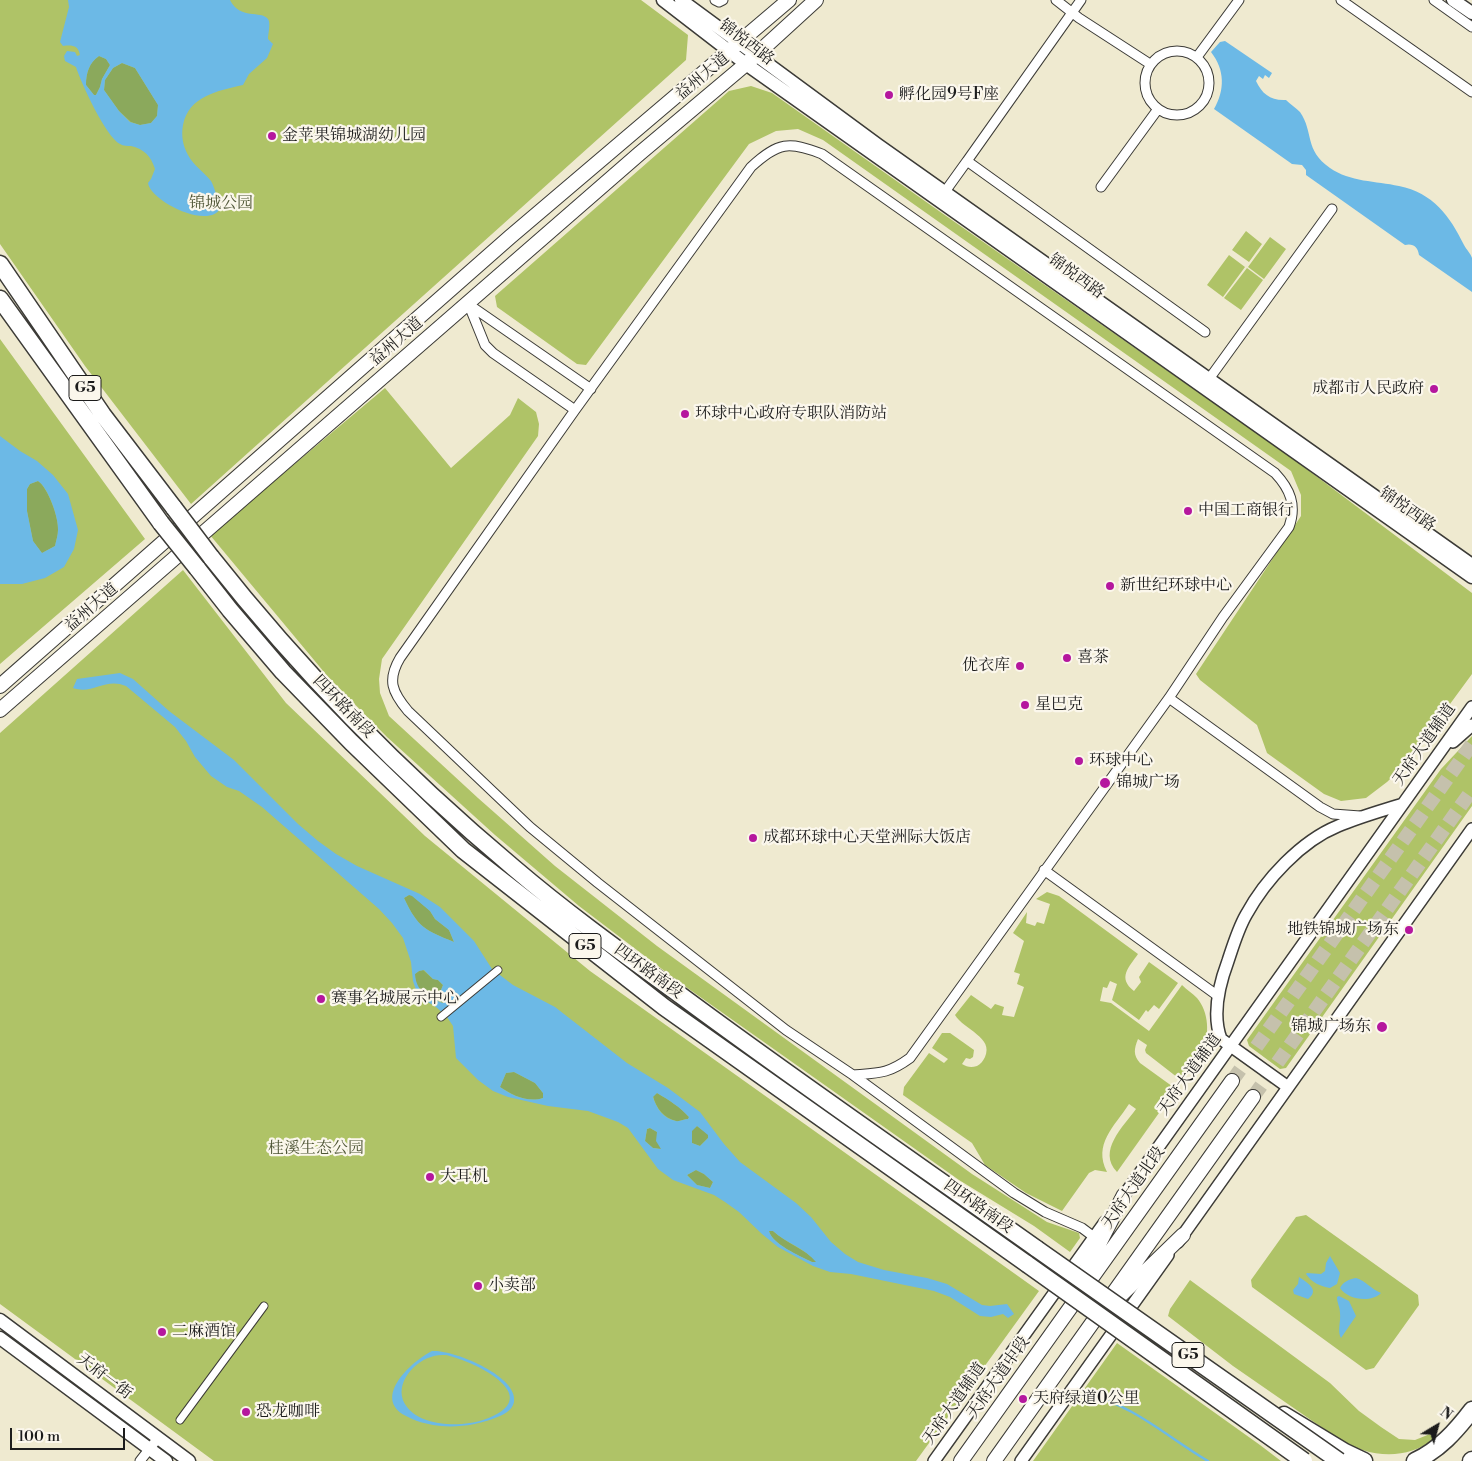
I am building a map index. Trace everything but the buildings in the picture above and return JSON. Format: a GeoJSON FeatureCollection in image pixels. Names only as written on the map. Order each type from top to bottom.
{"type":"FeatureCollection","features":[{"type":"Feature","properties":{"kind":"highway","name":"四环路南段"},"geometry":{"type":"LineString","coordinates":[[0,264],[103,414],[211,557],[285,645],[341,706],[418,782],[513,868],[589,929],[742,1040],[1339,1461]]}},
{"type":"Feature","properties":{"kind":"highway","name":"四环路南段"},"geometry":{"type":"LineString","coordinates":[[0,299],[161,523],[230,610],[283,672],[463,850],[664,1007],[1304,1461]]}},
{"type":"Feature","properties":{"kind":"highway"},"geometry":{"type":"LineString","coordinates":[[1216,1374],[1345,1452],[1364,1461]]}},
{"type":"Feature","properties":{"kind":"highway"},"geometry":{"type":"LineString","coordinates":[[1415,1461],[1433,1451],[1467,1416]]}},
{"type":"Feature","properties":{"kind":"highway"},"geometry":{"type":"LineString","coordinates":[[1263,1432],[1296,1461]]}},
{"type":"Feature","properties":{"kind":"main road","name":"锦悦西路"},"geometry":{"type":"LineString","coordinates":[[663,0],[733,46],[1472,577]]}},
{"type":"Feature","properties":{"kind":"main road","name":"锦悦西路"},"geometry":{"type":"LineString","coordinates":[[681,0],[733,46]]}},
{"type":"Feature","properties":{"kind":"main road","name":"益州大道"},"geometry":{"type":"LineString","coordinates":[[0,686],[502,244],[789,0]]}},
{"type":"Feature","properties":{"kind":"main road","name":"益州大道"},"geometry":{"type":"LineString","coordinates":[[0,710],[639,154],[751,59],[816,0]]}},
{"type":"Feature","properties":{"kind":"main road"},"geometry":{"type":"LineString","coordinates":[[1454,0],[1469,7]]}},
{"type":"Feature","properties":{"kind":"main road","name":"锦悦西路"},"geometry":{"type":"LineString","coordinates":[[751,59],[868,138],[1472,565]]}},
{"type":"Feature","properties":{"kind":"main road","name":"天府大道北段"},"geometry":{"type":"LineString","coordinates":[[1065,1315],[1232,1081]]}},
{"type":"Feature","properties":{"kind":"main road"},"geometry":{"type":"LineString","coordinates":[[994,1461],[1253,1097]]}},
{"type":"Feature","properties":{"kind":"main road"},"geometry":{"type":"LineString","coordinates":[[1065,1315],[1086,1268],[1124,1195]]}},
{"type":"Feature","properties":{"kind":"main road"},"geometry":{"type":"LineString","coordinates":[[1086,1331],[1183,1235]]}},
{"type":"Feature","properties":{"kind":"main road","name":"天府大道中段"},"geometry":{"type":"LineString","coordinates":[[961,1461],[1065,1315]]}},
{"type":"Feature","properties":{"kind":"main road","name":"天府一街"},"geometry":{"type":"LineString","coordinates":[[0,1320],[189,1461]]}},
{"type":"Feature","properties":{"kind":"main road","name":"天府一街"},"geometry":{"type":"LineString","coordinates":[[0,1338],[150,1449],[162,1460]]}},
{"type":"Feature","properties":{"kind":"street"},"geometry":{"type":"LineString","coordinates":[[715,0],[719,2],[723,0]]}},
{"type":"Feature","properties":{"kind":"street"},"geometry":{"type":"LineString","coordinates":[[1056,0],[1150,64]]}},
{"type":"Feature","properties":{"kind":"street"},"geometry":{"type":"LineString","coordinates":[[944,192],[1081,0]]}},
{"type":"Feature","properties":{"kind":"street"},"geometry":{"type":"LineString","coordinates":[[1197,57],[1239,0]]}},
{"type":"Feature","properties":{"kind":"street"},"geometry":{"type":"LineString","coordinates":[[1341,0],[1472,92]]}},
{"type":"Feature","properties":{"kind":"street"},"geometry":{"type":"LineString","coordinates":[[1434,0],[1472,27]]}},
{"type":"Feature","properties":{"kind":"street"},"geometry":{"type":"LineString","coordinates":[[1182,51],[1197,57],[1204,65],[1209,80],[1207,96],[1202,105],[1194,111],[1176,115],[1166,114],[1158,109],[1148,98],[1144,83],[1150,64],[1157,57],[1167,52],[1182,51]]}},
{"type":"Feature","properties":{"kind":"street"},"geometry":{"type":"LineString","coordinates":[[1101,187],[1158,109]]}},
{"type":"Feature","properties":{"kind":"street"},"geometry":{"type":"LineString","coordinates":[[853,1075],[877,1074],[895,1069],[910,1058],[1170,698],[1223,617],[1289,527],[1292,518],[1292,502],[1286,484],[1275,473],[822,154],[802,146],[784,146],[766,153],[751,167],[575,410],[400,658],[394,668],[392,680],[394,690],[399,701],[408,711],[530,827],[598,883],[786,1030],[853,1075],[1014,1193],[1045,1212],[1082,1228],[1094,1237]]}},
{"type":"Feature","properties":{"kind":"street"},"geometry":{"type":"LineString","coordinates":[[967,161],[1205,332]]}},
{"type":"Feature","properties":{"kind":"street"},"geometry":{"type":"LineString","coordinates":[[1209,378],[1332,209]]}},
{"type":"Feature","properties":{"kind":"street"},"geometry":{"type":"LineString","coordinates":[[468,304],[591,389]]}},
{"type":"Feature","properties":{"kind":"street"},"geometry":{"type":"LineString","coordinates":[[468,304],[485,345],[493,353],[575,410]]}},
{"type":"Feature","properties":{"kind":"street"},"geometry":{"type":"LineString","coordinates":[[1170,698],[1320,807],[1333,814],[1365,816]]}},
{"type":"Feature","properties":{"kind":"street","name":"天府大道辅道"},"geometry":{"type":"LineString","coordinates":[[934,1461],[1472,707]]}},
{"type":"Feature","properties":{"kind":"street"},"geometry":{"type":"LineString","coordinates":[[1436,758],[1472,725]]}},
{"type":"Feature","properties":{"kind":"street"},"geometry":{"type":"LineString","coordinates":[[1288,1087],[1221,1039],[1217,1028],[1218,996],[1233,946],[1246,916],[1262,889],[1284,865],[1310,842],[1336,827],[1403,804]]}},
{"type":"Feature","properties":{"kind":"street"},"geometry":{"type":"LineString","coordinates":[[1021,1461],[1472,829]]}},
{"type":"Feature","properties":{"kind":"street"},"geometry":{"type":"LineString","coordinates":[[1044,870],[1218,996]]}},
{"type":"Feature","properties":{"kind":"street"},"geometry":{"type":"LineString","coordinates":[[441,1018],[498,970]]}},
{"type":"Feature","properties":{"kind":"street"},"geometry":{"type":"LineString","coordinates":[[180,1420],[264,1306]]}},
{"type":"Feature","properties":{"kind":"street"},"geometry":{"type":"LineString","coordinates":[[140,1461],[158,1438]]}},
{"type":"Feature","properties":{"kind":"street"},"geometry":{"type":"LineString","coordinates":[[162,1460],[170,1447]]}},
{"type":"Feature","properties":{"kind":"green space","name":"锦城公园"},"geometry":{"type":"Polygon","coordinates":[[[0,0],[641,0],[688,35],[686,60],[191,504],[85,366],[0,244],[0,0]]]}},
{"type":"Feature","properties":{"kind":"green space"},"geometry":{"type":"Polygon","coordinates":[[[99,56],[106,59],[110,65],[96,95],[94,95],[86,85],[87,76],[90,65],[99,56]]]}},
{"type":"Feature","properties":{"kind":"green space"},"geometry":{"type":"Polygon","coordinates":[[[122,63],[135,68],[158,105],[157,116],[151,123],[140,125],[131,122],[119,111],[104,90],[105,80],[113,68],[122,63]]]}},
{"type":"Feature","properties":{"kind":"green space"},"geometry":{"type":"Polygon","coordinates":[[[751,86],[772,93],[1288,455],[1472,593],[1472,674],[1406,764],[1387,782],[1366,798],[1341,801],[1324,794],[1267,753],[1257,725],[1200,680],[1196,674],[1301,516],[1301,495],[1291,471],[823,140],[798,129],[776,131],[749,144],[586,365],[577,364],[497,307],[495,296],[729,91],[751,86]]]}},
{"type":"Feature","properties":{"kind":"green space"},"geometry":{"type":"Polygon","coordinates":[[[1246,231],[1262,244],[1249,262],[1232,250],[1246,231]]]}},
{"type":"Feature","properties":{"kind":"green space"},"geometry":{"type":"Polygon","coordinates":[[[1270,237],[1286,249],[1264,279],[1248,267],[1270,237]]]}},
{"type":"Feature","properties":{"kind":"green space"},"geometry":{"type":"Polygon","coordinates":[[[1229,255],[1245,267],[1223,297],[1207,285],[1229,255]]]}},
{"type":"Feature","properties":{"kind":"green space"},"geometry":{"type":"Polygon","coordinates":[[[1247,268],[1263,280],[1241,310],[1224,298],[1247,268]]]}},
{"type":"Feature","properties":{"kind":"green space"},"geometry":{"type":"Polygon","coordinates":[[[0,339],[145,539],[0,664],[0,339]]]}},
{"type":"Feature","properties":{"kind":"green space"},"geometry":{"type":"Polygon","coordinates":[[[385,388],[451,468],[510,415],[518,398],[536,412],[539,424],[538,436],[382,659],[379,679],[380,693],[389,716],[555,866],[657,946],[972,1174],[1047,1222],[1079,1233],[1080,1238],[1070,1252],[1034,1226],[959,1180],[679,982],[579,906],[495,835],[387,737],[329,678],[210,535],[385,388]]]}},
{"type":"Feature","properties":{"kind":"green space"},"geometry":{"type":"Polygon","coordinates":[[[38,481],[49,496],[58,525],[55,546],[42,553],[33,541],[27,511],[27,489],[30,484],[38,481]]]}},
{"type":"Feature","properties":{"kind":"green space","name":"桂溪生态公园"},"geometry":{"type":"Polygon","coordinates":[[[183,570],[286,703],[425,836],[590,971],[1039,1291],[916,1461],[214,1461],[0,1304],[0,733],[183,570]]]}},
{"type":"Feature","properties":{"kind":"green space"},"geometry":{"type":"Polygon","coordinates":[[[1472,736],[1472,806],[1286,1068],[1280,1069],[1249,1046],[1247,1040],[1441,769],[1472,736]]]}},
{"type":"Feature","properties":{"kind":"green space"},"geometry":{"type":"Polygon","coordinates":[[[1047,892],[1059,896],[1138,954],[1128,968],[1125,977],[1126,982],[1134,991],[1141,982],[1139,977],[1149,962],[1178,983],[1159,1009],[1154,1005],[1148,1012],[1146,1010],[1139,1020],[1112,1000],[1117,984],[1110,981],[1107,988],[1103,987],[1100,1001],[1111,1003],[1149,1031],[1182,985],[1201,1004],[1207,1024],[1205,1045],[1182,1081],[1146,1053],[1147,1045],[1138,1039],[1135,1052],[1140,1063],[1176,1089],[1117,1172],[1110,1156],[1111,1148],[1119,1131],[1136,1109],[1129,1104],[1107,1136],[1104,1144],[1102,1153],[1107,1172],[1095,1170],[1089,1173],[1062,1211],[1026,1193],[985,1165],[972,1143],[903,1095],[904,1087],[929,1053],[944,1063],[948,1059],[932,1048],[942,1033],[950,1033],[974,1050],[973,1057],[970,1059],[966,1058],[962,1064],[973,1067],[983,1061],[987,1050],[982,1039],[955,1015],[971,995],[991,1009],[995,1004],[1004,1007],[1002,1015],[1014,1017],[1024,987],[1017,984],[1020,974],[1014,972],[1024,941],[1013,933],[1027,912],[1026,923],[1035,926],[1037,922],[1044,924],[1050,904],[1036,899],[1047,892]]]}},
{"type":"Feature","properties":{"kind":"green space"},"geometry":{"type":"Polygon","coordinates":[[[412,895],[430,911],[435,919],[449,930],[454,942],[429,931],[418,922],[404,898],[412,895]]]}},
{"type":"Feature","properties":{"kind":"green space"},"geometry":{"type":"Polygon","coordinates":[[[423,970],[443,985],[441,990],[447,1000],[443,1003],[420,990],[415,974],[423,970]]]}},
{"type":"Feature","properties":{"kind":"green space"},"geometry":{"type":"Polygon","coordinates":[[[514,1072],[535,1083],[543,1093],[543,1098],[526,1099],[500,1087],[506,1073],[514,1072]]]}},
{"type":"Feature","properties":{"kind":"green space"},"geometry":{"type":"Polygon","coordinates":[[[657,1093],[682,1110],[689,1117],[688,1119],[676,1121],[664,1115],[654,1100],[653,1096],[657,1093]]]}},
{"type":"Feature","properties":{"kind":"green space"},"geometry":{"type":"Polygon","coordinates":[[[697,1126],[708,1134],[708,1138],[700,1146],[692,1143],[692,1130],[697,1126]]]}},
{"type":"Feature","properties":{"kind":"green space"},"geometry":{"type":"Polygon","coordinates":[[[650,1128],[657,1132],[661,1149],[653,1148],[645,1141],[647,1129],[650,1128]]]}},
{"type":"Feature","properties":{"kind":"green space"},"geometry":{"type":"Polygon","coordinates":[[[696,1170],[713,1182],[710,1188],[697,1185],[687,1175],[696,1170]]]}},
{"type":"Feature","properties":{"kind":"green space"},"geometry":{"type":"Polygon","coordinates":[[[1306,1215],[1418,1295],[1419,1305],[1374,1368],[1366,1370],[1252,1287],[1251,1280],[1296,1217],[1306,1215]]]}},
{"type":"Feature","properties":{"kind":"green space"},"geometry":{"type":"Polygon","coordinates":[[[769,1231],[773,1231],[807,1253],[817,1262],[812,1262],[787,1249],[771,1236],[769,1231]]]}},
{"type":"Feature","properties":{"kind":"green space"},"geometry":{"type":"Polygon","coordinates":[[[1190,1280],[1330,1383],[1359,1411],[1399,1439],[1415,1440],[1430,1434],[1434,1439],[1411,1451],[1387,1454],[1362,1450],[1337,1438],[1233,1366],[1168,1316],[1170,1309],[1190,1280]]]}},
{"type":"Feature","properties":{"kind":"green space"},"geometry":{"type":"Polygon","coordinates":[[[1117,1343],[1260,1445],[1281,1461],[1033,1461],[1117,1343]]]}},
{"type":"Feature","properties":{"kind":"water"},"geometry":{"type":"Polygon","coordinates":[[[68,0],[230,0],[239,10],[265,16],[268,19],[268,39],[273,44],[267,58],[249,74],[243,85],[214,93],[198,101],[186,115],[183,125],[182,137],[186,152],[214,187],[221,207],[215,214],[206,216],[194,215],[182,211],[159,198],[148,183],[155,169],[149,157],[140,149],[120,144],[108,131],[88,97],[76,67],[65,61],[64,56],[67,51],[75,52],[77,56],[80,55],[76,47],[63,46],[60,42],[69,7],[68,0]],[[99,56],[90,65],[87,76],[86,85],[94,95],[96,95],[110,65],[106,59],[99,56]],[[122,63],[113,68],[105,80],[104,90],[119,111],[130,122],[140,125],[151,123],[157,116],[158,105],[135,68],[122,63]]]}},
{"type":"Feature","properties":{"kind":"water"},"geometry":{"type":"Polygon","coordinates":[[[1225,41],[1272,73],[1269,78],[1265,75],[1263,79],[1259,76],[1256,81],[1258,86],[1271,98],[1286,100],[1300,112],[1316,154],[1330,168],[1355,179],[1411,189],[1422,194],[1439,207],[1453,225],[1472,258],[1472,292],[1419,255],[1415,246],[1405,245],[1306,175],[1306,170],[1302,165],[1292,164],[1214,109],[1220,95],[1222,80],[1219,66],[1211,52],[1220,42],[1225,41]]]}},
{"type":"Feature","properties":{"kind":"water"},"geometry":{"type":"Polygon","coordinates":[[[0,436],[37,461],[53,475],[68,494],[78,530],[74,549],[64,567],[45,578],[22,584],[0,584],[0,436]],[[38,481],[30,484],[27,489],[27,511],[33,541],[42,553],[55,546],[58,525],[52,503],[42,484],[38,481]]]}},
{"type":"Feature","properties":{"kind":"water"},"geometry":{"type":"Polygon","coordinates":[[[120,673],[133,679],[169,711],[234,760],[298,824],[318,841],[357,866],[420,894],[440,907],[474,941],[492,969],[513,985],[555,1007],[627,1063],[668,1088],[700,1112],[740,1162],[796,1203],[811,1217],[831,1242],[845,1254],[858,1262],[884,1270],[927,1278],[947,1284],[982,1305],[1007,1304],[1014,1314],[1008,1318],[1003,1314],[991,1317],[980,1316],[950,1297],[934,1291],[851,1274],[830,1272],[813,1266],[778,1247],[739,1212],[714,1195],[673,1180],[658,1169],[628,1128],[618,1122],[588,1111],[548,1106],[508,1097],[493,1091],[478,1080],[456,1058],[453,1026],[447,1017],[436,1007],[418,996],[413,981],[411,962],[403,938],[379,909],[262,807],[239,791],[227,787],[211,776],[195,757],[175,727],[126,686],[112,684],[80,690],[73,688],[77,679],[120,673]],[[409,895],[404,898],[423,927],[454,942],[449,930],[435,919],[430,911],[409,895]],[[424,970],[415,974],[420,990],[443,1003],[447,1000],[441,990],[443,985],[438,980],[433,979],[424,970]],[[514,1072],[506,1073],[500,1087],[509,1093],[526,1099],[543,1098],[543,1093],[535,1083],[514,1072]],[[657,1093],[653,1097],[658,1109],[672,1120],[679,1121],[689,1117],[657,1093]],[[697,1126],[692,1131],[692,1143],[700,1146],[708,1138],[708,1135],[697,1126]],[[650,1128],[647,1129],[645,1141],[653,1148],[661,1149],[656,1141],[657,1132],[650,1128]],[[696,1170],[687,1175],[697,1185],[710,1188],[713,1182],[696,1170]],[[769,1231],[775,1240],[794,1253],[812,1262],[816,1262],[801,1249],[773,1231],[769,1231]]]}},
{"type":"Feature","properties":{"kind":"water"},"geometry":{"type":"Polygon","coordinates":[[[1330,1256],[1340,1273],[1337,1284],[1330,1288],[1316,1284],[1306,1274],[1321,1274],[1325,1271],[1326,1263],[1330,1256]]]}},
{"type":"Feature","properties":{"kind":"water"},"geometry":{"type":"Polygon","coordinates":[[[1299,1277],[1309,1284],[1313,1290],[1308,1299],[1294,1294],[1293,1290],[1298,1284],[1299,1277]]]}},
{"type":"Feature","properties":{"kind":"water"},"geometry":{"type":"Polygon","coordinates":[[[1356,1278],[1381,1293],[1372,1298],[1360,1299],[1348,1295],[1340,1288],[1346,1281],[1356,1278]]]}},
{"type":"Feature","properties":{"kind":"water"},"geometry":{"type":"Polygon","coordinates":[[[1339,1296],[1349,1301],[1356,1316],[1341,1338],[1339,1332],[1340,1311],[1337,1301],[1339,1296]]]}},
{"type":"Feature","properties":{"kind":"water"},"geometry":{"type":"Polygon","coordinates":[[[432,1351],[454,1354],[482,1366],[496,1374],[506,1383],[513,1392],[513,1405],[507,1412],[498,1417],[484,1422],[461,1426],[427,1424],[406,1416],[396,1408],[392,1400],[394,1390],[398,1380],[432,1351]],[[446,1355],[435,1356],[424,1360],[411,1370],[403,1384],[402,1392],[403,1400],[414,1414],[432,1422],[464,1424],[483,1420],[502,1411],[509,1402],[508,1392],[501,1382],[489,1373],[446,1355]]]}},
{"type":"Feature","properties":{"kind":"waterway"},"geometry":{"type":"LineString","coordinates":[[1086,1394],[1103,1399],[1135,1414],[1208,1461]]}},
{"type":"Feature","properties":{"kind":"tunnel"},"geometry":{"type":"LineString","coordinates":[[1232,1081],[1472,744]]}},
{"type":"Feature","properties":{"kind":"tunnel"},"geometry":{"type":"LineString","coordinates":[[1253,1097],[1472,790]]}},
{"type":"Feature","properties":{"kind":"place","name":"孵化园9号F座"},"geometry":{"type":"Point","coordinates":[889,95]}},
{"type":"Feature","properties":{"kind":"place","name":"金苹果锦城湖幼儿园"},"geometry":{"type":"Point","coordinates":[272,136]}},
{"type":"Feature","properties":{"kind":"place","name":"成都市人民政府"},"geometry":{"type":"Point","coordinates":[1434,389]}},
{"type":"Feature","properties":{"kind":"place","name":"环球中心政府专职队消防站"},"geometry":{"type":"Point","coordinates":[685,414]}},
{"type":"Feature","properties":{"kind":"place","name":"中国工商银行"},"geometry":{"type":"Point","coordinates":[1188,511]}},
{"type":"Feature","properties":{"kind":"place","name":"新世纪环球中心"},"geometry":{"type":"Point","coordinates":[1110,586]}},
{"type":"Feature","properties":{"kind":"place","name":"喜茶"},"geometry":{"type":"Point","coordinates":[1067,658]}},
{"type":"Feature","properties":{"kind":"place","name":"优衣库"},"geometry":{"type":"Point","coordinates":[1020,666]}},
{"type":"Feature","properties":{"kind":"place","name":"星巴克"},"geometry":{"type":"Point","coordinates":[1025,705]}},
{"type":"Feature","properties":{"kind":"place","name":"环球中心"},"geometry":{"type":"Point","coordinates":[1079,761]}},
{"type":"Feature","properties":{"kind":"place","name":"锦城广场"},"geometry":{"type":"Point","coordinates":[1105,783]}},
{"type":"Feature","properties":{"kind":"place","name":"成都环球中心天堂洲际大饭店"},"geometry":{"type":"Point","coordinates":[753,838]}},
{"type":"Feature","properties":{"kind":"place","name":"地铁锦城广场东"},"geometry":{"type":"Point","coordinates":[1409,930]}},
{"type":"Feature","properties":{"kind":"place","name":"赛事名城展示中心"},"geometry":{"type":"Point","coordinates":[321,999]}},
{"type":"Feature","properties":{"kind":"place","name":"锦城广场东"},"geometry":{"type":"Point","coordinates":[1382,1027]}},
{"type":"Feature","properties":{"kind":"place","name":"大耳机"},"geometry":{"type":"Point","coordinates":[430,1177]}},
{"type":"Feature","properties":{"kind":"place","name":"小卖部"},"geometry":{"type":"Point","coordinates":[478,1286]}},
{"type":"Feature","properties":{"kind":"place","name":"二麻酒馆"},"geometry":{"type":"Point","coordinates":[162,1332]}},
{"type":"Feature","properties":{"kind":"place","name":"天府绿道0公里"},"geometry":{"type":"Point","coordinates":[1023,1399]}},
{"type":"Feature","properties":{"kind":"place","name":"恐龙咖啡"},"geometry":{"type":"Point","coordinates":[246,1412]}}]}
